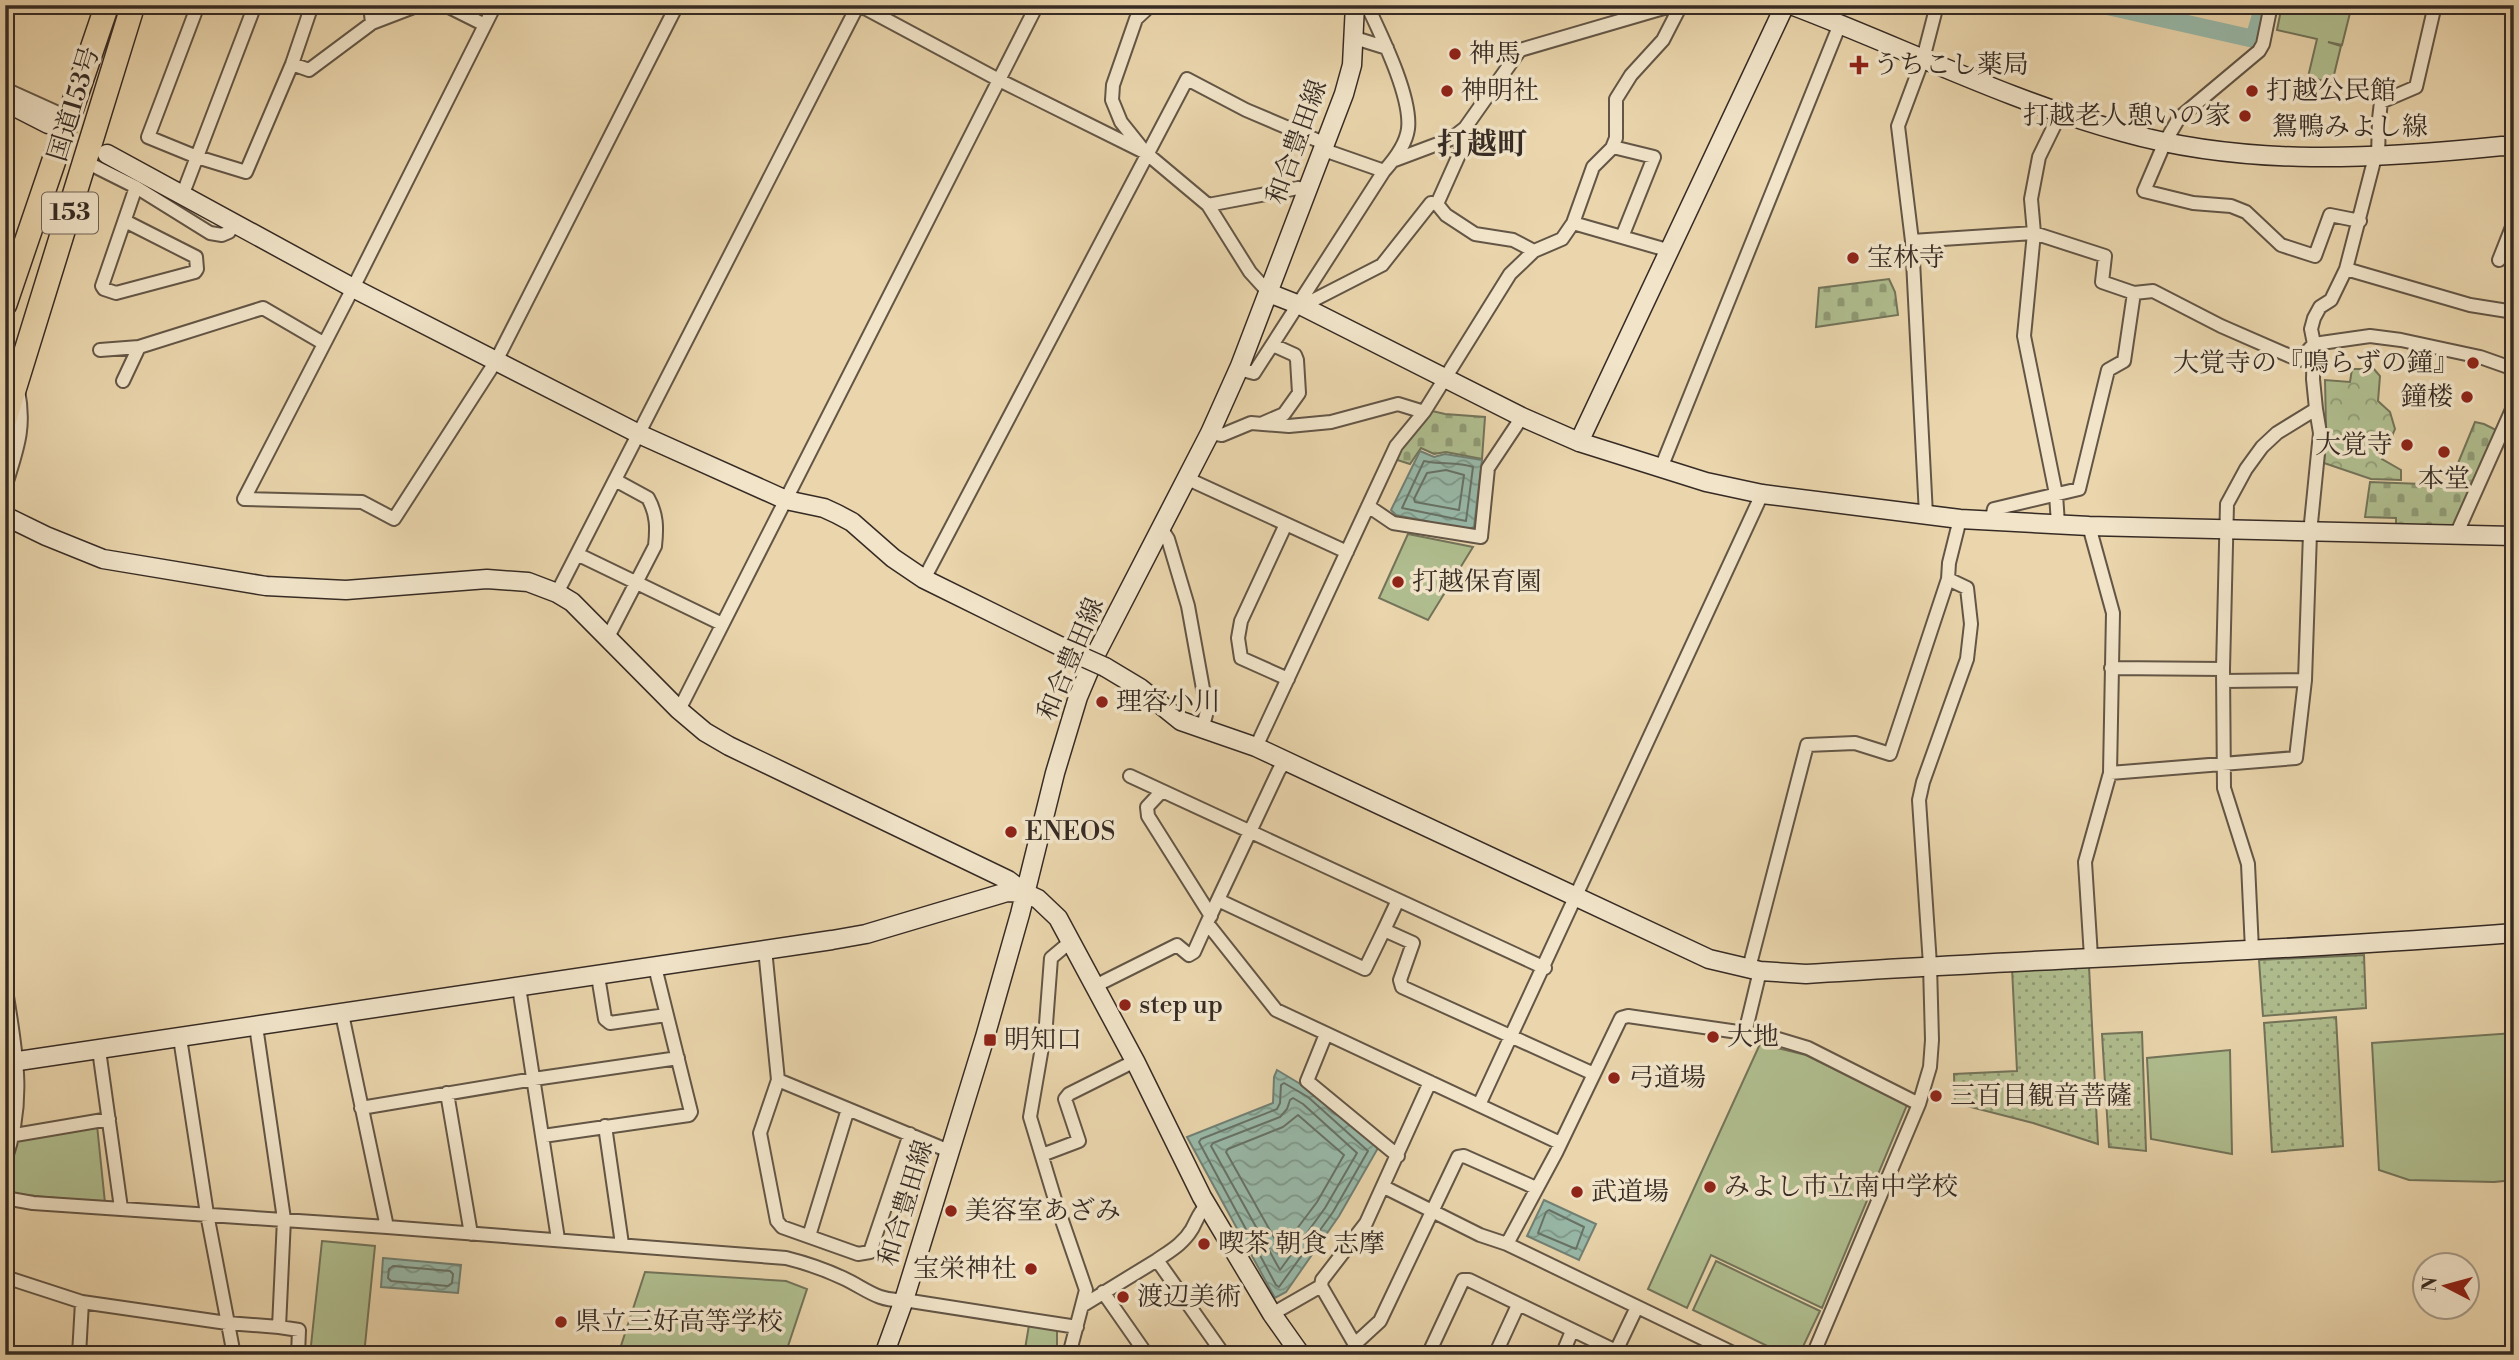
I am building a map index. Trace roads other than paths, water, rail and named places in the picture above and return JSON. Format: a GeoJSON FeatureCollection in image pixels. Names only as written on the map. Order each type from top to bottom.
{"type":"FeatureCollection","features":[{"type":"Feature","properties":{"kind":"highway"},"geometry":{"type":"LineString","coordinates":[[96,5],[92,20],[97,34]]}},
{"type":"Feature","properties":{"kind":"highway","name":"国道153号"},"geometry":{"type":"LineString","coordinates":[[5,304],[57,120],[97,34],[107,5]]}},
{"type":"Feature","properties":{"kind":"highway","name":"国道153号"},"geometry":{"type":"LineString","coordinates":[[5,419],[97,158],[133,5]]}},
{"type":"Feature","properties":{"kind":"street"},"geometry":{"type":"LineString","coordinates":[[198,5],[148,137],[246,173],[292,64],[312,5]]}},
{"type":"Feature","properties":{"kind":"street"},"geometry":{"type":"LineString","coordinates":[[370,5],[372,23]]}},
{"type":"Feature","properties":{"kind":"street"},"geometry":{"type":"LineString","coordinates":[[292,64],[309,70],[372,23],[419,5]]}},
{"type":"Feature","properties":{"kind":"street"},"geometry":{"type":"LineString","coordinates":[[445,5],[485,25]]}},
{"type":"Feature","properties":{"kind":"street"},"geometry":{"type":"LineString","coordinates":[[495,5],[244,499],[362,502],[394,519],[496,361],[677,5]]}},
{"type":"Feature","properties":{"kind":"street"},"geometry":{"type":"LineString","coordinates":[[557,593],[858,5],[999,80],[1146,153]]}},
{"type":"Feature","properties":{"kind":"street"},"geometry":{"type":"LineString","coordinates":[[679,710],[1037,5]]}},
{"type":"Feature","properties":{"kind":"street"},"geometry":{"type":"LineString","coordinates":[[1151,5],[1136,19],[1113,85],[1112,100],[1121,122],[1146,153],[1208,205],[1250,272],[1269,293],[1522,417],[1579,442],[1661,468],[1762,494],[1960,519],[2310,533],[2514,536]]}},
{"type":"Feature","properties":{"kind":"street","name":"和合豊田線"},"geometry":{"type":"LineString","coordinates":[[884,1355],[904,1300],[985,1037],[1055,773],[1078,697],[1097,652],[1188,479],[1239,369],[1325,147],[1349,74],[1355,38],[1356,5]]}},
{"type":"Feature","properties":{"kind":"street"},"geometry":{"type":"LineString","coordinates":[[1367,5],[1387,48],[1409,116],[1407,148]]}},
{"type":"Feature","properties":{"kind":"street"},"geometry":{"type":"LineString","coordinates":[[1239,369],[1254,373],[1300,306],[1384,171],[1407,148],[1451,139],[1465,128],[1520,50],[1674,5]]}},
{"type":"Feature","properties":{"kind":"street"},"geometry":{"type":"LineString","coordinates":[[1256,747],[1396,446],[1423,412],[1503,284],[1534,251],[1562,239],[1573,223],[1593,167],[1613,147],[1616,138],[1616,99],[1631,75],[1663,40],[1681,5]]}},
{"type":"Feature","properties":{"kind":"street"},"geometry":{"type":"LineString","coordinates":[[1579,442],[1667,250],[1785,5]]}},
{"type":"Feature","properties":{"kind":"street","name":"鴛鴨みよし線"},"geometry":{"type":"LineString","coordinates":[[1791,5],[1923,60],[2061,112],[2165,142],[2307,158],[2376,157],[2514,147]]}},
{"type":"Feature","properties":{"kind":"street"},"geometry":{"type":"LineString","coordinates":[[1926,515],[1912,241],[1898,126],[1923,60],[1937,5]]}},
{"type":"Feature","properties":{"kind":"street"},"geometry":{"type":"LineString","coordinates":[[2271,5],[2263,44],[2259,51],[2179,118],[2165,142],[2144,191],[2193,203],[2231,206],[2246,212],[2281,245],[2315,256],[2330,215],[2360,221]]}},
{"type":"Feature","properties":{"kind":"street"},"geometry":{"type":"LineString","coordinates":[[2110,773],[2296,758],[2305,680],[2310,533],[2320,433],[2313,379],[2315,344],[2311,329],[2320,307],[2331,300],[2346,269],[2376,157],[2381,103],[2416,87],[2435,5]]}},
{"type":"Feature","properties":{"kind":"street"},"geometry":{"type":"LineString","coordinates":[[182,196],[252,6]]}},
{"type":"Feature","properties":{"kind":"street"},"geometry":{"type":"LineString","coordinates":[[1661,468],[1840,24]]}},
{"type":"Feature","properties":{"kind":"street"},"geometry":{"type":"LineString","coordinates":[[1355,38],[1387,48]]}},
{"type":"Feature","properties":{"kind":"street"},"geometry":{"type":"LineString","coordinates":[[924,579],[1187,79],[1325,147],[1384,171]]}},
{"type":"Feature","properties":{"kind":"street"},"geometry":{"type":"LineString","coordinates":[[5,89],[57,120]]}},
{"type":"Feature","properties":{"kind":"street"},"geometry":{"type":"LineString","coordinates":[[5,102],[57,120]]}},
{"type":"Feature","properties":{"kind":"street"},"geometry":{"type":"LineString","coordinates":[[2058,524],[2056,494],[2024,336],[2034,233],[2031,199],[2039,157],[2061,112]]}},
{"type":"Feature","properties":{"kind":"street"},"geometry":{"type":"LineString","coordinates":[[1437,204],[1467,137],[1465,128]]}},
{"type":"Feature","properties":{"kind":"street"},"geometry":{"type":"LineString","coordinates":[[1613,147],[1654,158],[1622,237]]}},
{"type":"Feature","properties":{"kind":"street"},"geometry":{"type":"LineString","coordinates":[[97,158],[136,187],[210,233],[222,236],[229,232],[233,225]]}},
{"type":"Feature","properties":{"kind":"street"},"geometry":{"type":"LineString","coordinates":[[97,158],[182,196],[353,288],[639,434],[786,500],[824,508],[837,514],[852,522],[893,558],[924,579],[1105,667],[1140,688],[1181,721],[1256,747],[1709,959],[1755,969],[1806,974],[2514,933]]}},
{"type":"Feature","properties":{"kind":"street"},"geometry":{"type":"LineString","coordinates":[[125,221],[196,257],[195,272],[116,293],[104,289],[102,286],[136,187]]}},
{"type":"Feature","properties":{"kind":"street"},"geometry":{"type":"LineString","coordinates":[[1208,205],[1298,188],[1309,189]]}},
{"type":"Feature","properties":{"kind":"street"},"geometry":{"type":"LineString","coordinates":[[1300,306],[1382,265],[1431,203],[1437,204],[1446,215],[1475,234],[1513,240],[1534,251]]}},
{"type":"Feature","properties":{"kind":"street"},"geometry":{"type":"LineString","coordinates":[[1573,223],[1667,250]]}},
{"type":"Feature","properties":{"kind":"street"},"geometry":{"type":"LineString","coordinates":[[2499,260],[2513,227]]}},
{"type":"Feature","properties":{"kind":"street"},"geometry":{"type":"LineString","coordinates":[[1912,241],[2034,233],[2105,256],[2102,282],[2134,293],[2153,290],[2221,326],[2299,360],[2315,344],[2370,336],[2480,357],[2514,369]]}},
{"type":"Feature","properties":{"kind":"street"},"geometry":{"type":"LineString","coordinates":[[2346,269],[2470,305],[2514,312]]}},
{"type":"Feature","properties":{"kind":"street"},"geometry":{"type":"LineString","coordinates":[[1991,521],[1994,509],[2078,489],[2108,370],[2124,361],[2134,293]]}},
{"type":"Feature","properties":{"kind":"street"},"geometry":{"type":"LineString","coordinates":[[100,349],[139,347],[263,308],[323,343]]}},
{"type":"Feature","properties":{"kind":"street"},"geometry":{"type":"LineString","coordinates":[[1263,423],[1284,414],[1299,393],[1295,355],[1273,345]]}},
{"type":"Feature","properties":{"kind":"street"},"geometry":{"type":"LineString","coordinates":[[123,381],[139,347]]}},
{"type":"Feature","properties":{"kind":"street"},"geometry":{"type":"LineString","coordinates":[[5,488],[21,434],[22,412],[17,384]]}},
{"type":"Feature","properties":{"kind":"street"},"geometry":{"type":"LineString","coordinates":[[1210,433],[1222,435],[1242,424],[1289,426],[1331,422],[1398,404],[1423,412]]}},
{"type":"Feature","properties":{"kind":"street"},"geometry":{"type":"LineString","coordinates":[[2456,535],[2514,405]]}},
{"type":"Feature","properties":{"kind":"street"},"geometry":{"type":"LineString","coordinates":[[2252,950],[2248,864],[2224,788],[2223,675],[2227,504],[2246,468],[2262,447],[2277,433],[2316,409]]}},
{"type":"Feature","properties":{"kind":"street"},"geometry":{"type":"LineString","coordinates":[[1368,506],[1394,523],[1481,537],[1488,468],[1522,417]]}},
{"type":"Feature","properties":{"kind":"street"},"geometry":{"type":"LineString","coordinates":[[1188,479],[1347,552]]}},
{"type":"Feature","properties":{"kind":"street"},"geometry":{"type":"LineString","coordinates":[[608,637],[655,546],[657,521],[648,498],[615,480]]}},
{"type":"Feature","properties":{"kind":"street"},"geometry":{"type":"LineString","coordinates":[[1479,1105],[1545,968],[1762,494]]}},
{"type":"Feature","properties":{"kind":"street"},"geometry":{"type":"LineString","coordinates":[[5,516],[103,559],[265,586],[346,590],[507,579],[528,582],[572,602],[679,710],[705,732],[1008,880],[1038,899],[1058,918],[1135,1061],[1207,1205],[1272,1314],[1301,1355]]}},
{"type":"Feature","properties":{"kind":"street"},"geometry":{"type":"LineString","coordinates":[[1745,1033],[1755,969],[1807,745],[1855,743],[1890,754],[1948,579],[1949,563],[1960,519]]}},
{"type":"Feature","properties":{"kind":"street"},"geometry":{"type":"LineString","coordinates":[[1286,524],[1241,621],[1238,638],[1241,658],[1288,679]]}},
{"type":"Feature","properties":{"kind":"street"},"geometry":{"type":"LineString","coordinates":[[2089,526],[2113,613],[2110,773],[2085,862],[2091,957]]}},
{"type":"Feature","properties":{"kind":"street"},"geometry":{"type":"LineString","coordinates":[[1161,528],[1168,539],[1188,606],[1207,711],[1202,730]]}},
{"type":"Feature","properties":{"kind":"street"},"geometry":{"type":"LineString","coordinates":[[577,554],[722,624]]}},
{"type":"Feature","properties":{"kind":"street"},"geometry":{"type":"LineString","coordinates":[[1813,1355],[1919,1104],[1930,1067],[1930,965],[1919,800],[1967,659],[1971,624],[1967,588],[1948,579]]}},
{"type":"Feature","properties":{"kind":"street"},"geometry":{"type":"LineString","coordinates":[[2111,668],[2305,680]]}},
{"type":"Feature","properties":{"kind":"street"},"geometry":{"type":"LineString","coordinates":[[1096,986],[1177,945],[1189,955],[1194,952],[1279,770],[1286,761]]}},
{"type":"Feature","properties":{"kind":"street"},"geometry":{"type":"LineString","coordinates":[[1130,776],[1545,968]]}},
{"type":"Feature","properties":{"kind":"street"},"geometry":{"type":"LineString","coordinates":[[1162,791],[1147,807],[1148,816],[1209,920],[1276,1010],[1560,1143]]}},
{"type":"Feature","properties":{"kind":"street"},"geometry":{"type":"LineString","coordinates":[[11,1062],[866,934],[1007,892],[1025,893]]}},
{"type":"Feature","properties":{"kind":"street"},"geometry":{"type":"LineString","coordinates":[[1218,900],[1365,969],[1398,900]]}},
{"type":"Feature","properties":{"kind":"street"},"geometry":{"type":"LineString","coordinates":[[1384,930],[1413,943],[1399,980],[1402,987],[1594,1074]]}},
{"type":"Feature","properties":{"kind":"street"},"geometry":{"type":"LineString","coordinates":[[1069,1355],[1086,1290],[1030,1117],[1046,1024],[1051,958],[1070,942]]}},
{"type":"Feature","properties":{"kind":"street"},"geometry":{"type":"LineString","coordinates":[[765,949],[778,1080],[760,1133],[777,1222],[782,1227],[858,1255],[870,1252],[910,1134]]}},
{"type":"Feature","properties":{"kind":"street"},"geometry":{"type":"LineString","coordinates":[[544,1136],[688,1115],[691,1112],[655,967]]}},
{"type":"Feature","properties":{"kind":"street"},"geometry":{"type":"LineString","coordinates":[[598,976],[605,1019],[610,1023],[666,1015]]}},
{"type":"Feature","properties":{"kind":"street"},"geometry":{"type":"LineString","coordinates":[[5,984],[18,1112],[15,1135],[5,1161]]}},
{"type":"Feature","properties":{"kind":"street"},"geometry":{"type":"LineString","coordinates":[[519,987],[558,1240]]}},
{"type":"Feature","properties":{"kind":"street"},"geometry":{"type":"LineString","coordinates":[[342,1014],[387,1227]]}},
{"type":"Feature","properties":{"kind":"street"},"geometry":{"type":"LineString","coordinates":[[1507,1244],[1621,1018],[1628,1016],[1778,1039],[1808,1048],[1919,1104]]}},
{"type":"Feature","properties":{"kind":"street"},"geometry":{"type":"LineString","coordinates":[[256,1026],[285,1219],[279,1327]]}},
{"type":"Feature","properties":{"kind":"street"},"geometry":{"type":"LineString","coordinates":[[1326,1034],[1307,1082],[1398,1156]]}},
{"type":"Feature","properties":{"kind":"street"},"geometry":{"type":"LineString","coordinates":[[180,1038],[207,1214],[234,1355]]}},
{"type":"Feature","properties":{"kind":"street"},"geometry":{"type":"LineString","coordinates":[[99,1050],[121,1208]]}},
{"type":"Feature","properties":{"kind":"street"},"geometry":{"type":"LineString","coordinates":[[361,1108],[678,1058]]}},
{"type":"Feature","properties":{"kind":"street"},"geometry":{"type":"LineString","coordinates":[[1042,1155],[1079,1141],[1065,1099],[1069,1094],[1135,1061]]}},
{"type":"Feature","properties":{"kind":"street"},"geometry":{"type":"LineString","coordinates":[[778,1080],[949,1151]]}},
{"type":"Feature","properties":{"kind":"street"},"geometry":{"type":"LineString","coordinates":[[1430,1082],[1366,1223],[1322,1280],[1321,1286],[1358,1349],[1380,1321],[1460,1155],[1536,1188]]}},
{"type":"Feature","properties":{"kind":"street"},"geometry":{"type":"LineString","coordinates":[[447,1093],[471,1234]]}},
{"type":"Feature","properties":{"kind":"street"},"geometry":{"type":"LineString","coordinates":[[809,1236],[848,1110]]}},
{"type":"Feature","properties":{"kind":"street"},"geometry":{"type":"LineString","coordinates":[[15,1135],[109,1119]]}},
{"type":"Feature","properties":{"kind":"street"},"geometry":{"type":"LineString","coordinates":[[605,1126],[622,1244]]}},
{"type":"Feature","properties":{"kind":"street"},"geometry":{"type":"LineString","coordinates":[[1384,1187],[1737,1355]]}},
{"type":"Feature","properties":{"kind":"street"},"geometry":{"type":"LineString","coordinates":[[5,1198],[33,1203],[285,1219],[786,1258],[813,1265],[846,1279],[877,1298],[1077,1327]]}},
{"type":"Feature","properties":{"kind":"street"},"geometry":{"type":"LineString","coordinates":[[1082,1306],[1180,1245],[1191,1230],[1200,1210],[1207,1205]]}},
{"type":"Feature","properties":{"kind":"street"},"geometry":{"type":"LineString","coordinates":[[1157,1260],[1224,1355]]}},
{"type":"Feature","properties":{"kind":"street"},"geometry":{"type":"LineString","coordinates":[[5,1277],[82,1302],[227,1323],[299,1330],[298,1355]]}},
{"type":"Feature","properties":{"kind":"street"},"geometry":{"type":"LineString","coordinates":[[1428,1355],[1463,1280],[1469,1280],[1620,1353],[1637,1307]]}},
{"type":"Feature","properties":{"kind":"street"},"geometry":{"type":"LineString","coordinates":[[1272,1314],[1321,1286]]}},
{"type":"Feature","properties":{"kind":"street"},"geometry":{"type":"LineString","coordinates":[[1103,1292],[1147,1355]]}},
{"type":"Feature","properties":{"kind":"street"},"geometry":{"type":"LineString","coordinates":[[79,1355],[82,1302]]}},
{"type":"Feature","properties":{"kind":"street"},"geometry":{"type":"LineString","coordinates":[[1494,1355],[1518,1305]]}},
{"type":"Feature","properties":{"kind":"street"},"geometry":{"type":"LineString","coordinates":[[1562,1355],[1573,1331]]}},
{"type":"Feature","properties":{"kind":"water"},"geometry":{"type":"Polygon","coordinates":[[[1420,451],[1434,457],[1445,454],[1482,460],[1474,527],[1468,530],[1396,515],[1391,510],[1420,451]]]}},
{"type":"Feature","properties":{"kind":"water"},"geometry":{"type":"Polygon","coordinates":[[[1277,1070],[1312,1091],[1378,1148],[1339,1216],[1286,1292],[1275,1298],[1187,1137],[1273,1103],[1274,1077],[1277,1070]]]}},
{"type":"Feature","properties":{"kind":"water"},"geometry":{"type":"Polygon","coordinates":[[[1544,1200],[1596,1224],[1579,1260],[1527,1236],[1544,1200]]]}},
{"type":"Feature","properties":{"kind":"water"},"geometry":{"type":"Polygon","coordinates":[[[383,1258],[461,1265],[458,1293],[381,1287],[383,1258]]]}},
{"type":"Feature","properties":{"kind":"waterway"},"geometry":{"type":"LineString","coordinates":[[2103,5],[2254,39],[2264,5]]}},
{"type":"Feature","properties":{"kind":"place","name":"神馬"},"geometry":{"type":"Point","coordinates":[1455,54]}},
{"type":"Feature","properties":{"kind":"place","name":"うちこし薬局"},"geometry":{"type":"Point","coordinates":[1859,65]}},
{"type":"Feature","properties":{"kind":"place","name":"神明社"},"geometry":{"type":"Point","coordinates":[1447,91]}},
{"type":"Feature","properties":{"kind":"place","name":"打越公民館"},"geometry":{"type":"Point","coordinates":[2252,91]}},
{"type":"Feature","properties":{"kind":"place","name":"打越老人憩いの家"},"geometry":{"type":"Point","coordinates":[2245,116]}},
{"type":"Feature","properties":{"kind":"place","name":"宝林寺"},"geometry":{"type":"Point","coordinates":[1853,258]}},
{"type":"Feature","properties":{"kind":"place","name":"大覚寺の『鳴らずの鐘』"},"geometry":{"type":"Point","coordinates":[2473,363]}},
{"type":"Feature","properties":{"kind":"place","name":"鐘楼"},"geometry":{"type":"Point","coordinates":[2467,397]}},
{"type":"Feature","properties":{"kind":"place","name":"大覚寺"},"geometry":{"type":"Point","coordinates":[2407,445]}},
{"type":"Feature","properties":{"kind":"place","name":"本堂"},"geometry":{"type":"Point","coordinates":[2444,452]}},
{"type":"Feature","properties":{"kind":"place","name":"打越保育園"},"geometry":{"type":"Point","coordinates":[1398,582]}},
{"type":"Feature","properties":{"kind":"place","name":"理容小川"},"geometry":{"type":"Point","coordinates":[1102,702]}},
{"type":"Feature","properties":{"kind":"place","name":"ENEOS"},"geometry":{"type":"Point","coordinates":[1011,832]}},
{"type":"Feature","properties":{"kind":"place","name":"step up"},"geometry":{"type":"Point","coordinates":[1125,1005]}},
{"type":"Feature","properties":{"kind":"place","name":"大地"},"geometry":{"type":"Point","coordinates":[1713,1037]}},
{"type":"Feature","properties":{"kind":"place","name":"明知口"},"geometry":{"type":"Point","coordinates":[990,1040]}},
{"type":"Feature","properties":{"kind":"place","name":"弓道場"},"geometry":{"type":"Point","coordinates":[1614,1078]}},
{"type":"Feature","properties":{"kind":"place","name":"三百目観音菩薩"},"geometry":{"type":"Point","coordinates":[1936,1096]}},
{"type":"Feature","properties":{"kind":"place","name":"みよし市立南中学校"},"geometry":{"type":"Point","coordinates":[1710,1187]}},
{"type":"Feature","properties":{"kind":"place","name":"武道場"},"geometry":{"type":"Point","coordinates":[1577,1192]}},
{"type":"Feature","properties":{"kind":"place","name":"美容室あざみ"},"geometry":{"type":"Point","coordinates":[951,1211]}},
{"type":"Feature","properties":{"kind":"place","name":"喫茶 朝食 志摩"},"geometry":{"type":"Point","coordinates":[1204,1244]}},
{"type":"Feature","properties":{"kind":"place","name":"宝栄神社"},"geometry":{"type":"Point","coordinates":[1031,1269]}},
{"type":"Feature","properties":{"kind":"place","name":"渡辺美術"},"geometry":{"type":"Point","coordinates":[1123,1297]}},
{"type":"Feature","properties":{"kind":"place","name":"県立三好高等学校"},"geometry":{"type":"Point","coordinates":[561,1322]}},
{"type":"Feature","properties":{"kind":"district","name":"打越町"},"geometry":{"type":"Point","coordinates":[1482,145]}}]}
